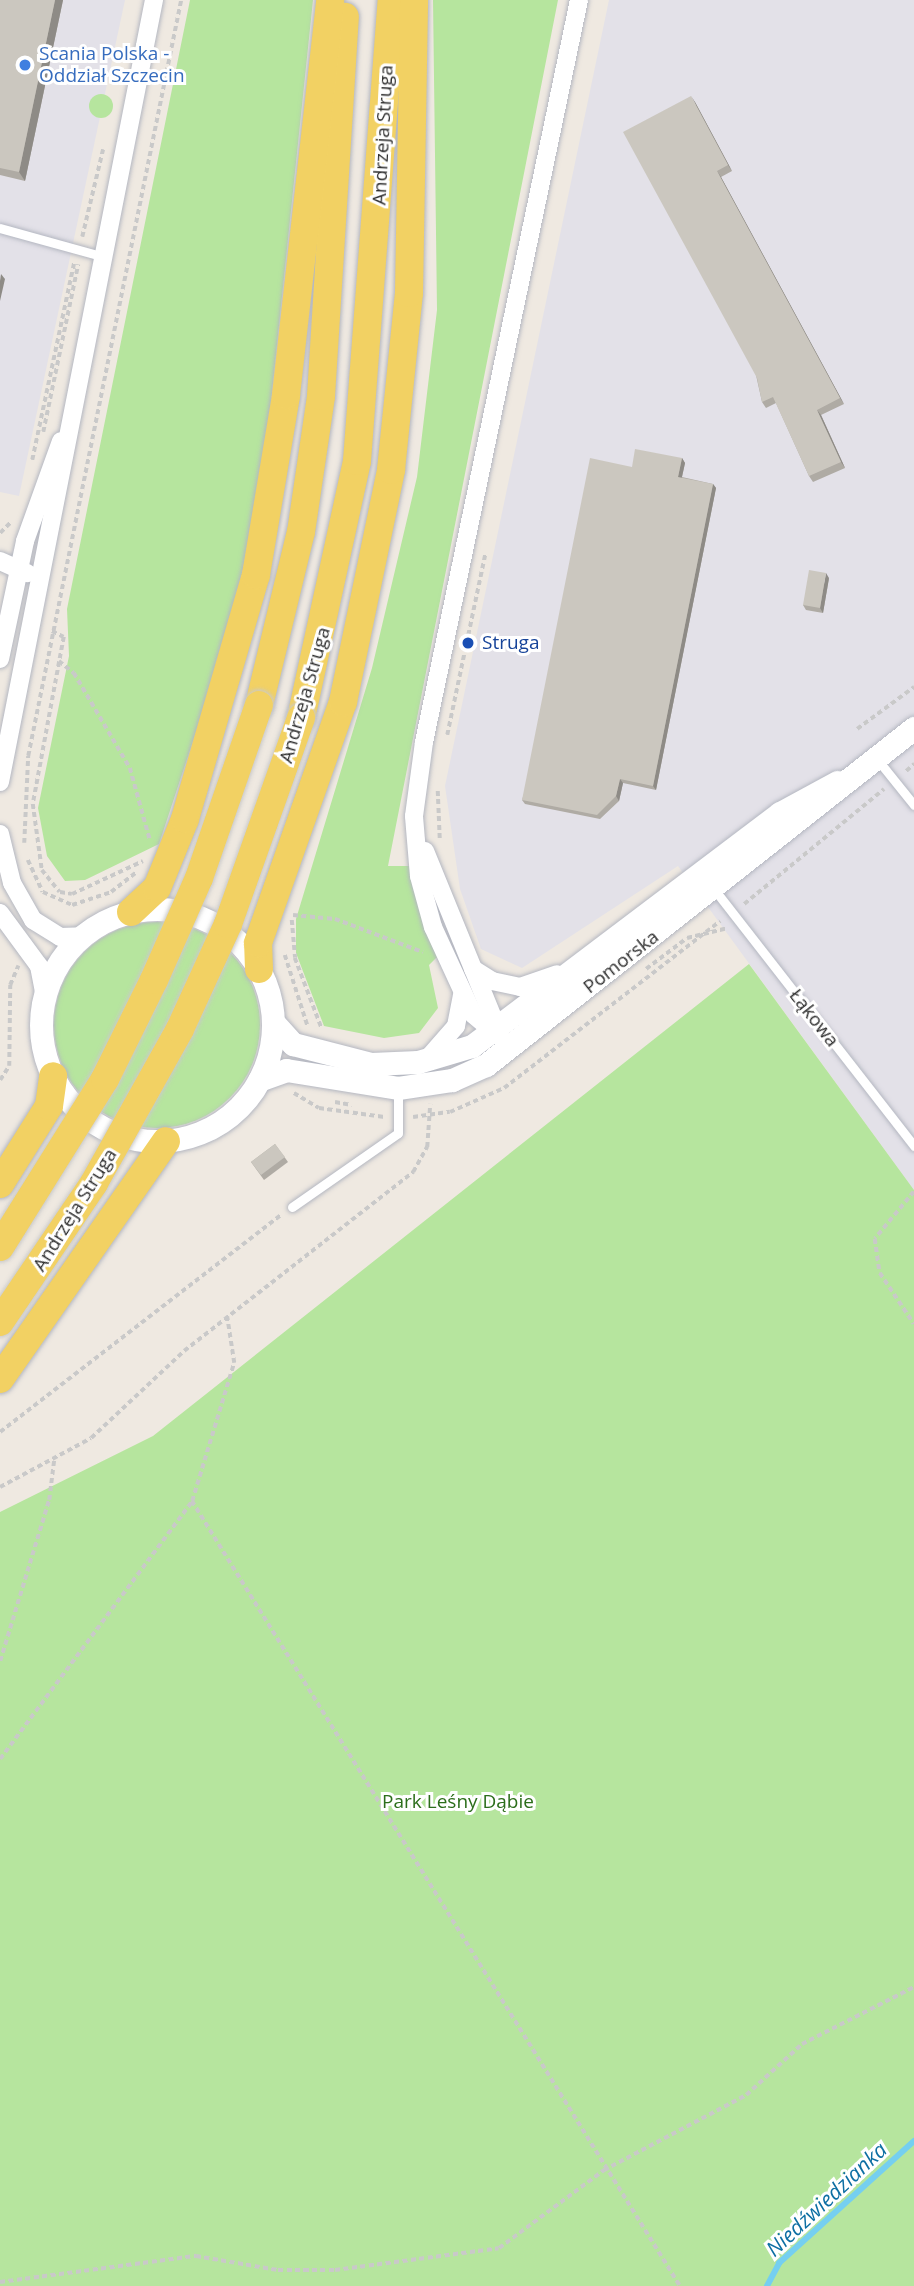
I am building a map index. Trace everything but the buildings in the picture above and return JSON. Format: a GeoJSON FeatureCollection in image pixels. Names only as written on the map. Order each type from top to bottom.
{"type":"FeatureCollection","features":[{"type":"Feature","properties":{"kind":"main road"},"geometry":{"type":"LineString","coordinates":[[131,912],[157,888],[185,819],[253,587],[285,395],[330,0]]}},
{"type":"Feature","properties":{"kind":"main road"},"geometry":{"type":"LineString","coordinates":[[0,1247],[77,1126],[154,980],[199,878],[259,705],[301,532],[321,396],[346,0]]}},
{"type":"Feature","properties":{"kind":"main road","name":"Andrzeja Struga"},"geometry":{"type":"LineString","coordinates":[[0,1322],[94,1183],[180,1029],[232,912],[301,718],[357,461],[391,0]]}},
{"type":"Feature","properties":{"kind":"main road"},"geometry":{"type":"LineString","coordinates":[[259,970],[258,943],[342,702],[391,470],[409,293],[414,0]]}},
{"type":"Feature","properties":{"kind":"main road"},"geometry":{"type":"LineString","coordinates":[[0,1185],[49,1106],[53,1076]]}},
{"type":"Feature","properties":{"kind":"main road"},"geometry":{"type":"LineString","coordinates":[[0,1380],[166,1141]]}},
{"type":"Feature","properties":{"kind":"street"},"geometry":{"type":"LineString","coordinates":[[0,782],[63,438],[155,0]]}},
{"type":"Feature","properties":{"kind":"street"},"geometry":{"type":"LineString","coordinates":[[498,1034],[480,1025],[459,985],[447,960],[419,876],[417,789],[579,0]]}},
{"type":"Feature","properties":{"kind":"street"},"geometry":{"type":"LineString","coordinates":[[0,659],[7,588],[19,567],[48,465],[63,438]]}},
{"type":"Feature","properties":{"kind":"street"},"geometry":{"type":"LineString","coordinates":[[0,561],[19,567],[38,586]]}},
{"type":"Feature","properties":{"kind":"street"},"geometry":{"type":"LineString","coordinates":[[7,588],[38,586]]}},
{"type":"Feature","properties":{"kind":"street","name":"Pomorska"},"geometry":{"type":"LineString","coordinates":[[259,1080],[286,1070],[398,1088],[452,1080],[486,1065],[528,1035],[708,882],[793,805],[869,763],[914,728]]}},
{"type":"Feature","properties":{"kind":"street"},"geometry":{"type":"LineString","coordinates":[[417,789],[430,872],[498,1034]]}},
{"type":"Feature","properties":{"kind":"street"},"geometry":{"type":"LineString","coordinates":[[0,834],[12,883],[43,929],[83,936]]}},
{"type":"Feature","properties":{"kind":"street","name":"Pomorska"},"geometry":{"type":"LineString","coordinates":[[273,1022],[283,1038],[304,1049],[371,1063],[418,1062],[498,1034],[609,946],[708,882]]}},
{"type":"Feature","properties":{"kind":"street"},"geometry":{"type":"LineString","coordinates":[[0,913],[43,975],[42,1041],[53,1076],[74,1105],[102,1128],[166,1141],[221,1123],[259,1080],[273,1022],[259,970],[236,940],[205,919],[171,909],[131,912],[83,936],[59,964],[44,997]]}},
{"type":"Feature","properties":{"kind":"street","name":"Pomorska"},"geometry":{"type":"LineString","coordinates":[[470,966],[492,981],[520,987],[609,946]]}},
{"type":"Feature","properties":{"kind":"street"},"geometry":{"type":"LineString","coordinates":[[418,1062],[456,1026],[459,985]]}},
{"type":"Feature","properties":{"kind":"street","name":"Pomorska"},"geometry":{"type":"LineString","coordinates":[[498,1034],[528,1035]]}},
{"type":"Feature","properties":{"kind":"street","name":"Pomorska"},"geometry":{"type":"LineString","coordinates":[[486,1065],[498,1034]]}},
{"type":"Feature","properties":{"kind":"lane"},"geometry":{"type":"LineString","coordinates":[[0,228],[101,257]]}},
{"type":"Feature","properties":{"kind":"lane"},"geometry":{"type":"LineString","coordinates":[[869,763],[894,780],[914,804]]}},
{"type":"Feature","properties":{"kind":"lane","name":"Łąkowa"},"geometry":{"type":"LineString","coordinates":[[708,882],[914,1146]]}},
{"type":"Feature","properties":{"kind":"lane"},"geometry":{"type":"LineString","coordinates":[[292,1207],[398,1133],[398,1088]]}},
{"type":"Feature","properties":{"kind":"path"},"geometry":{"type":"LineString","coordinates":[[34,471],[79,251]]}},
{"type":"Feature","properties":{"kind":"path"},"geometry":{"type":"LineString","coordinates":[[28,473],[79,251]]}},
{"type":"Feature","properties":{"kind":"path"},"geometry":{"type":"LineString","coordinates":[[0,533],[14,514]]}},
{"type":"Feature","properties":{"kind":"path"},"geometry":{"type":"LineString","coordinates":[[0,541],[20,517]]}},
{"type":"Feature","properties":{"kind":"path"},"geometry":{"type":"LineString","coordinates":[[443,748],[480,601],[485,550]]}},
{"type":"Feature","properties":{"kind":"path"},"geometry":{"type":"LineString","coordinates":[[59,661],[74,673],[130,768],[152,852]]}},
{"type":"Feature","properties":{"kind":"path"},"geometry":{"type":"LineString","coordinates":[[857,729],[914,687]]}},
{"type":"Feature","properties":{"kind":"path"},"geometry":{"type":"LineString","coordinates":[[753,897],[914,764]]}},
{"type":"Feature","properties":{"kind":"path"},"geometry":{"type":"LineString","coordinates":[[439,785],[441,844]]}},
{"type":"Feature","properties":{"kind":"path"},"geometry":{"type":"LineString","coordinates":[[43,929],[60,903]]}},
{"type":"Feature","properties":{"kind":"path"},"geometry":{"type":"LineString","coordinates":[[288,915],[335,919],[425,952]]}},
{"type":"Feature","properties":{"kind":"path"},"geometry":{"type":"LineString","coordinates":[[421,944],[433,967],[447,960]]}},
{"type":"Feature","properties":{"kind":"path"},"geometry":{"type":"LineString","coordinates":[[0,1080],[12,1038],[10,985],[28,951]]}},
{"type":"Feature","properties":{"kind":"path"},"geometry":{"type":"LineString","coordinates":[[0,1488],[54,1460],[118,1416],[228,1317],[413,1172],[427,1147],[430,1104]]}},
{"type":"Feature","properties":{"kind":"path"},"geometry":{"type":"LineString","coordinates":[[914,1192],[876,1239],[880,1273],[914,1324]]}},
{"type":"Feature","properties":{"kind":"path"},"geometry":{"type":"LineString","coordinates":[[0,1432],[292,1207]]}},
{"type":"Feature","properties":{"kind":"path"},"geometry":{"type":"LineString","coordinates":[[0,1759],[192,1501],[234,1363],[228,1317]]}},
{"type":"Feature","properties":{"kind":"path"},"geometry":{"type":"LineString","coordinates":[[0,1661],[49,1500],[54,1460]]}},
{"type":"Feature","properties":{"kind":"path"},"geometry":{"type":"LineString","coordinates":[[192,1501],[604,2170],[680,2286]]}},
{"type":"Feature","properties":{"kind":"path"},"geometry":{"type":"LineString","coordinates":[[0,2282],[196,2256],[278,2270],[442,2260],[499,2248],[604,2170],[746,2095],[802,2044],[914,1987]]}},
{"type":"Feature","properties":{"kind":"shaded area"},"geometry":{"type":"Polygon","coordinates":[[[0,0],[125,0],[19,496],[0,492],[0,0]]]}},
{"type":"Feature","properties":{"kind":"shaded area"},"geometry":{"type":"Polygon","coordinates":[[[609,0],[914,0],[914,1190],[678,866],[522,968],[481,949],[460,889],[445,786],[609,0]]]}},
{"type":"Feature","properties":{"kind":"green space"},"geometry":{"type":"Polygon","coordinates":[[[190,0],[313,0],[267,440],[234,617],[159,844],[85,880],[65,881],[47,856],[38,808],[69,656],[67,609],[190,0]]]}},
{"type":"Feature","properties":{"kind":"green space"},"geometry":{"type":"Polygon","coordinates":[[[433,0],[558,0],[388,866],[409,866],[438,956],[429,965],[438,1008],[419,1033],[384,1038],[324,1026],[296,953],[296,919],[372,668],[417,477],[437,310],[433,0]]]}},
{"type":"Feature","properties":{"kind":"green space"},"geometry":{"type":"Polygon","coordinates":[[[101,94],[112,101],[113,106],[106,117],[101,118],[90,111],[89,106],[96,95],[101,94]]]}},
{"type":"Feature","properties":{"kind":"green space"},"geometry":{"type":"Polygon","coordinates":[[[157,922],[196,930],[214,939],[230,952],[243,968],[252,986],[260,1025],[252,1064],[243,1082],[230,1098],[214,1111],[196,1120],[157,1128],[118,1120],[100,1111],[84,1098],[71,1082],[62,1064],[54,1025],[62,986],[71,968],[84,952],[100,939],[118,930],[157,922]]]}},
{"type":"Feature","properties":{"kind":"green space","name":"Park Leśny Dąbie"},"geometry":{"type":"Polygon","coordinates":[[[749,964],[914,1190],[914,2286],[0,2286],[0,1512],[153,1436],[749,964]]]}},
{"type":"Feature","properties":{"kind":"waterway","name":"Niedźwiedzianka"},"geometry":{"type":"LineString","coordinates":[[767,2286],[779,2263],[914,2141]]}},
{"type":"Feature","properties":{"kind":"place","name":"Scania Polska - Oddział Szczecin"},"geometry":{"type":"Point","coordinates":[25,65]}},
{"type":"Feature","properties":{"kind":"place","name":"Struga"},"geometry":{"type":"Point","coordinates":[468,643]}}]}
